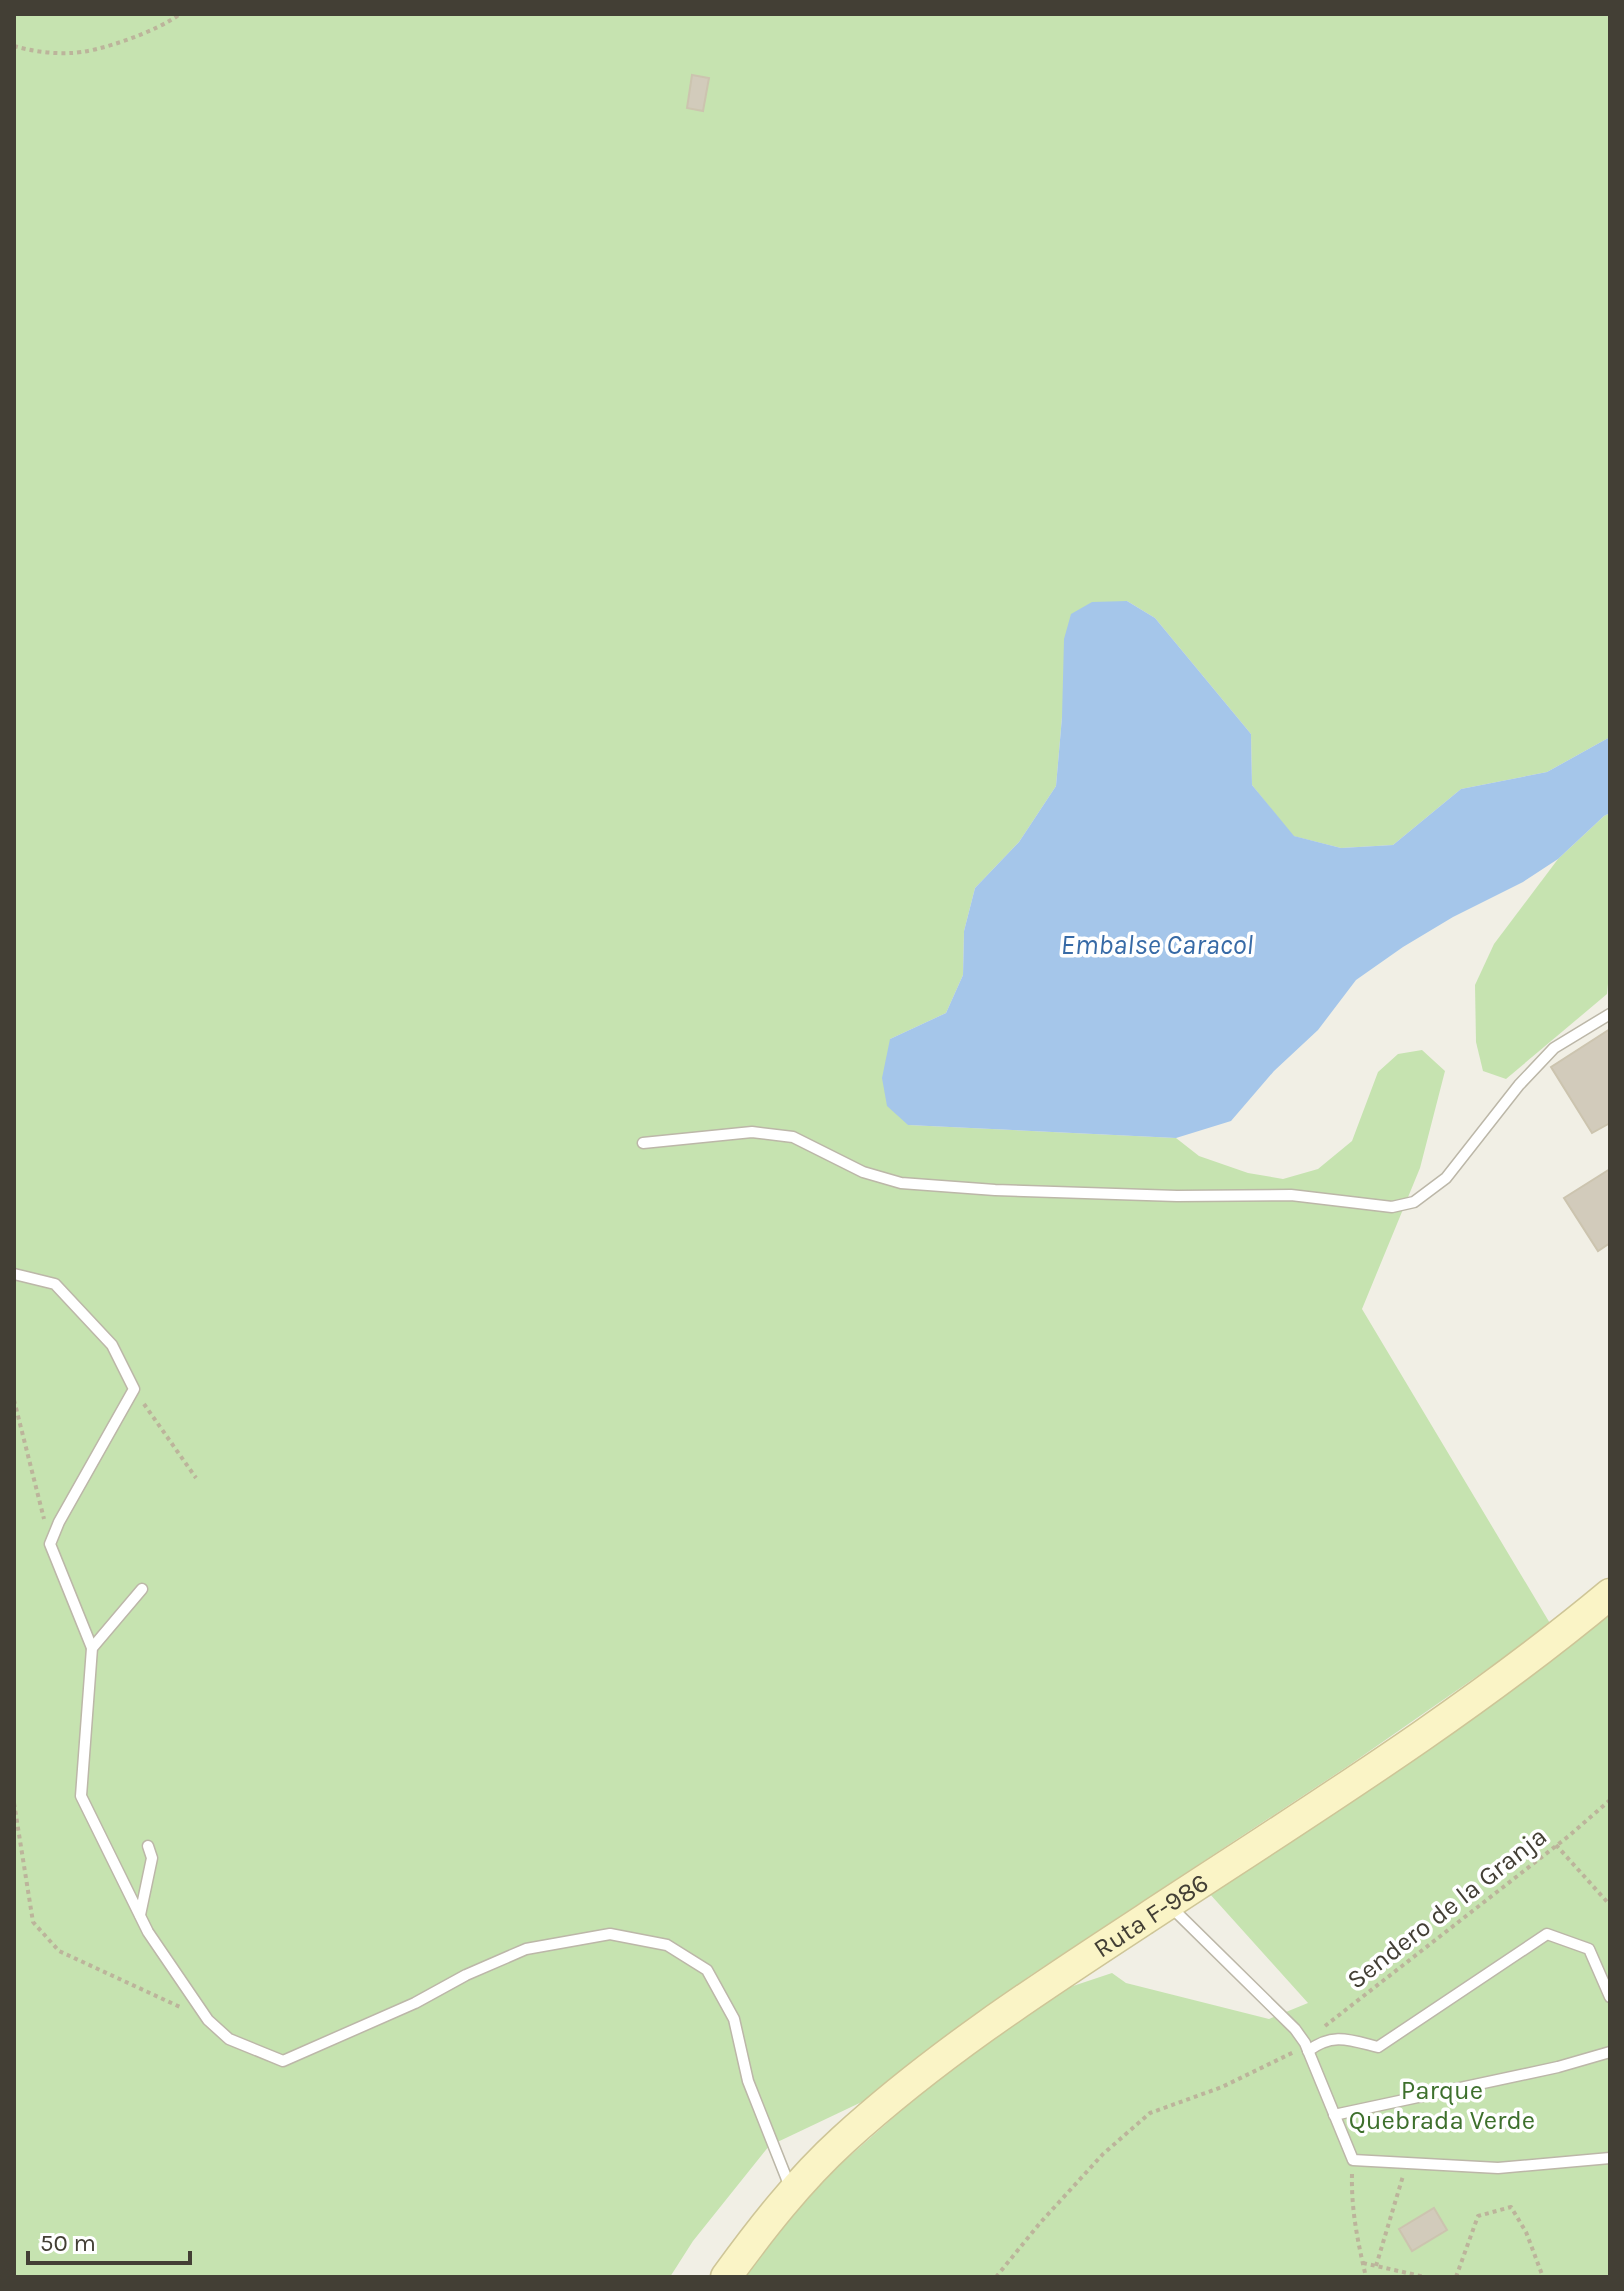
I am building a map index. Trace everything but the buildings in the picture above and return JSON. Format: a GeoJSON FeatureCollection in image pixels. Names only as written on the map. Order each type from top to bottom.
{"type":"FeatureCollection","features":[{"type":"Feature","properties":{"kind":"main road","name":"Ruta F-986"},"geometry":{"type":"LineString","coordinates":[[726,2277],[792,2193],[842,2141],[913,2080],[1038,1989],[1357,1779],[1541,1651],[1610,1594]]}},
{"type":"Feature","properties":{"kind":"lane"},"geometry":{"type":"LineString","coordinates":[[643,1143],[752,1132],[793,1137],[863,1172],[901,1183],[995,1190],[1291,1195],[1392,1207],[1414,1202],[1446,1178],[1519,1085],[1554,1048],[1610,1014]]}},
{"type":"Feature","properties":{"kind":"lane"},"geometry":{"type":"LineString","coordinates":[[14,1274],[55,1284],[112,1345],[134,1389],[59,1522],[50,1544],[92,1648],[81,1796],[140,1915],[208,2020],[229,2039],[283,2061],[415,2003],[466,1975],[526,1949],[610,1934],[667,1945],[707,1970],[734,2019],[748,2081],[792,2193]]}},
{"type":"Feature","properties":{"kind":"lane"},"geometry":{"type":"LineString","coordinates":[[92,1648],[142,1589]]}},
{"type":"Feature","properties":{"kind":"lane"},"geometry":{"type":"LineString","coordinates":[[140,1915],[152,1858],[148,1846]]}},
{"type":"Feature","properties":{"kind":"lane"},"geometry":{"type":"LineString","coordinates":[[1168,1904],[1295,2029],[1307,2047],[1353,2160],[1498,2168],[1610,2158]]}},
{"type":"Feature","properties":{"kind":"lane"},"geometry":{"type":"LineString","coordinates":[[1307,2047],[1338,2037],[1378,2047],[1547,1934],[1589,1949],[1610,1997]]}},
{"type":"Feature","properties":{"kind":"lane"},"geometry":{"type":"LineString","coordinates":[[1334,2115],[1558,2067],[1610,2052]]}},
{"type":"Feature","properties":{"kind":"path"},"geometry":{"type":"LineString","coordinates":[[14,46],[71,54],[125,40],[171,21],[180,14]]}},
{"type":"Feature","properties":{"kind":"path"},"geometry":{"type":"LineString","coordinates":[[134,1389],[196,1478]]}},
{"type":"Feature","properties":{"kind":"path"},"geometry":{"type":"LineString","coordinates":[[14,1400],[50,1544]]}},
{"type":"Feature","properties":{"kind":"path","name":"Sendero de la Granja"},"geometry":{"type":"LineString","coordinates":[[996,2277],[1103,2154],[1150,2113],[1222,2087],[1307,2047],[1610,1800]]}},
{"type":"Feature","properties":{"kind":"path"},"geometry":{"type":"LineString","coordinates":[[14,1803],[33,1922],[59,1951],[208,2020]]}},
{"type":"Feature","properties":{"kind":"path"},"geometry":{"type":"LineString","coordinates":[[1556,1845],[1610,1905]]}},
{"type":"Feature","properties":{"kind":"path"},"geometry":{"type":"LineString","coordinates":[[1353,2160],[1351,2197],[1366,2277]]}},
{"type":"Feature","properties":{"kind":"path"},"geometry":{"type":"LineString","coordinates":[[1376,2266],[1406,2163]]}},
{"type":"Feature","properties":{"kind":"path"},"geometry":{"type":"LineString","coordinates":[[1456,2277],[1478,2216],[1511,2207],[1526,2232],[1543,2277]]}},
{"type":"Feature","properties":{"kind":"path"},"geometry":{"type":"LineString","coordinates":[[1363,2263],[1425,2277]]}},
{"type":"Feature","properties":{"kind":"green space"},"geometry":{"type":"Polygon","coordinates":[[[14,14],[1610,14],[1610,737],[1547,772],[1461,789],[1393,845],[1341,848],[1293,836],[1252,785],[1251,734],[1155,618],[1127,601],[1062,717],[1056,786],[1019,842],[975,888],[964,931],[963,975],[946,1013],[890,1039],[908,1125],[1176,1138],[1199,1156],[1248,1173],[1283,1179],[1318,1169],[1352,1141],[1378,1072],[1398,1054],[1422,1050],[1445,1071],[1420,1168],[1362,1309],[1551,1625],[1348,1766],[1028,1977],[887,2090],[769,2146],[693,2241],[670,2277],[14,2277],[14,14]]]}},
{"type":"Feature","properties":{"kind":"green space"},"geometry":{"type":"Polygon","coordinates":[[[1610,813],[1610,963],[1607,994],[1506,1079],[1483,1071],[1476,1042],[1475,985],[1494,944],[1558,859],[1610,813]]]}},
{"type":"Feature","properties":{"kind":"green space","name":"Parque Quebrada Verde"},"geometry":{"type":"Polygon","coordinates":[[[1610,1605],[1610,2277],[737,2277],[825,2178],[904,2108],[1043,1996],[1112,1973],[1126,1983],[1269,2019],[1308,2003],[1209,1893],[1610,1605]]]}},
{"type":"Feature","properties":{"kind":"water","name":"Embalse Caracol"},"geometry":{"type":"Polygon","coordinates":[[[1127,601],[1155,618],[1251,734],[1252,785],[1294,836],[1341,848],[1393,845],[1461,789],[1547,772],[1610,737],[1610,813],[1558,859],[1523,882],[1453,917],[1356,980],[1318,1030],[1274,1071],[1231,1121],[1176,1138],[908,1125],[887,1106],[882,1078],[890,1039],[946,1013],[963,975],[964,931],[975,888],[1019,842],[1056,786],[1064,639],[1071,614],[1092,602],[1127,601]]]}}]}
